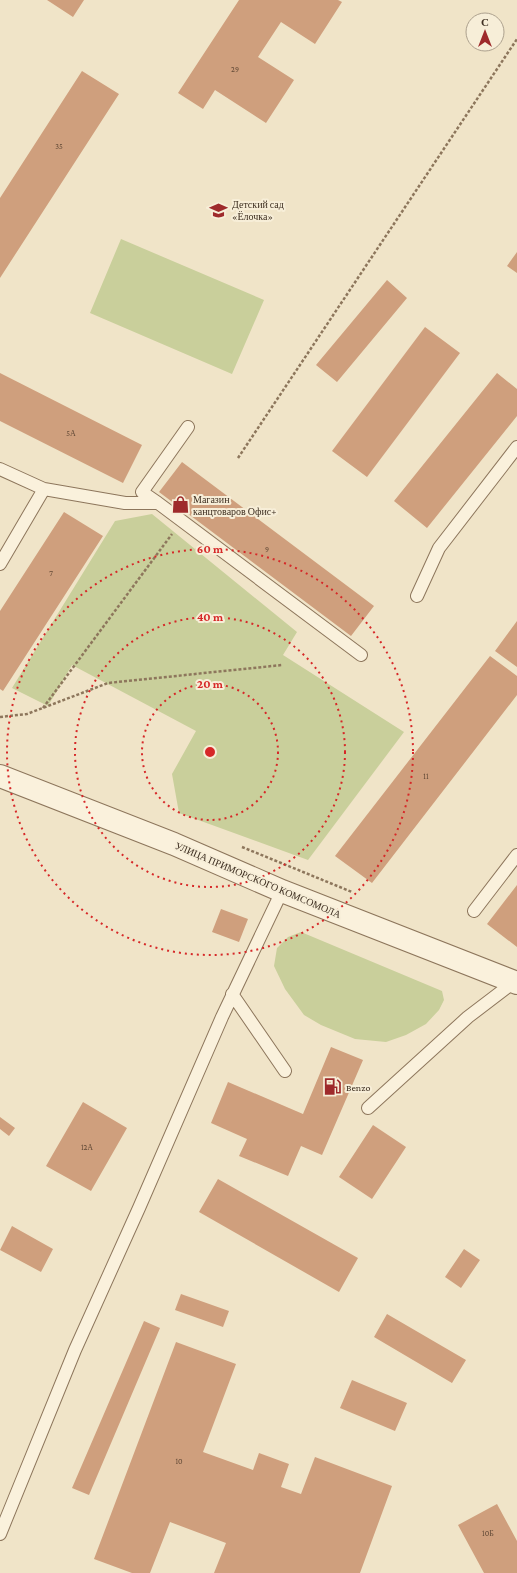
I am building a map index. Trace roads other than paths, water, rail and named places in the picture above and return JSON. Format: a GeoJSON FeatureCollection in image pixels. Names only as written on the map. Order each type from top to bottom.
{"type":"FeatureCollection","features":[{"type":"Feature","properties":{"kind":"street","name":"УЛИЦА ПРИМОРСКОГО КОМСОМОЛА"},"geometry":{"type":"LineString","coordinates":[[0,776],[174,844],[282,891],[515,983]]}},
{"type":"Feature","properties":{"kind":"lane"},"geometry":{"type":"LineString","coordinates":[[188,427],[142,492],[182,520],[361,655]]}},
{"type":"Feature","properties":{"kind":"lane"},"geometry":{"type":"LineString","coordinates":[[417,596],[439,548],[517,446]]}},
{"type":"Feature","properties":{"kind":"lane"},"geometry":{"type":"LineString","coordinates":[[0,469],[44,489],[125,503],[158,503]]}},
{"type":"Feature","properties":{"kind":"lane"},"geometry":{"type":"LineString","coordinates":[[0,564],[44,489]]}},
{"type":"Feature","properties":{"kind":"lane"},"geometry":{"type":"LineString","coordinates":[[474,911],[517,855]]}},
{"type":"Feature","properties":{"kind":"lane"},"geometry":{"type":"LineString","coordinates":[[0,1534],[76,1350],[232,994],[282,891]]}},
{"type":"Feature","properties":{"kind":"lane"},"geometry":{"type":"LineString","coordinates":[[368,1108],[468,1017],[515,983]]}},
{"type":"Feature","properties":{"kind":"lane"},"geometry":{"type":"LineString","coordinates":[[232,994],[284,1071]]}},
{"type":"Feature","properties":{"kind":"place","name":"Детский сад «Ёлочка»"},"geometry":{"type":"Point","coordinates":[219,210]}},
{"type":"Feature","properties":{"kind":"place","name":"Магазин канцтоваров Офис+"},"geometry":{"type":"Point","coordinates":[180,505]}},
{"type":"Feature","properties":{"kind":"place","name":"Benzo"},"geometry":{"type":"Point","coordinates":[333,1087]}}]}
